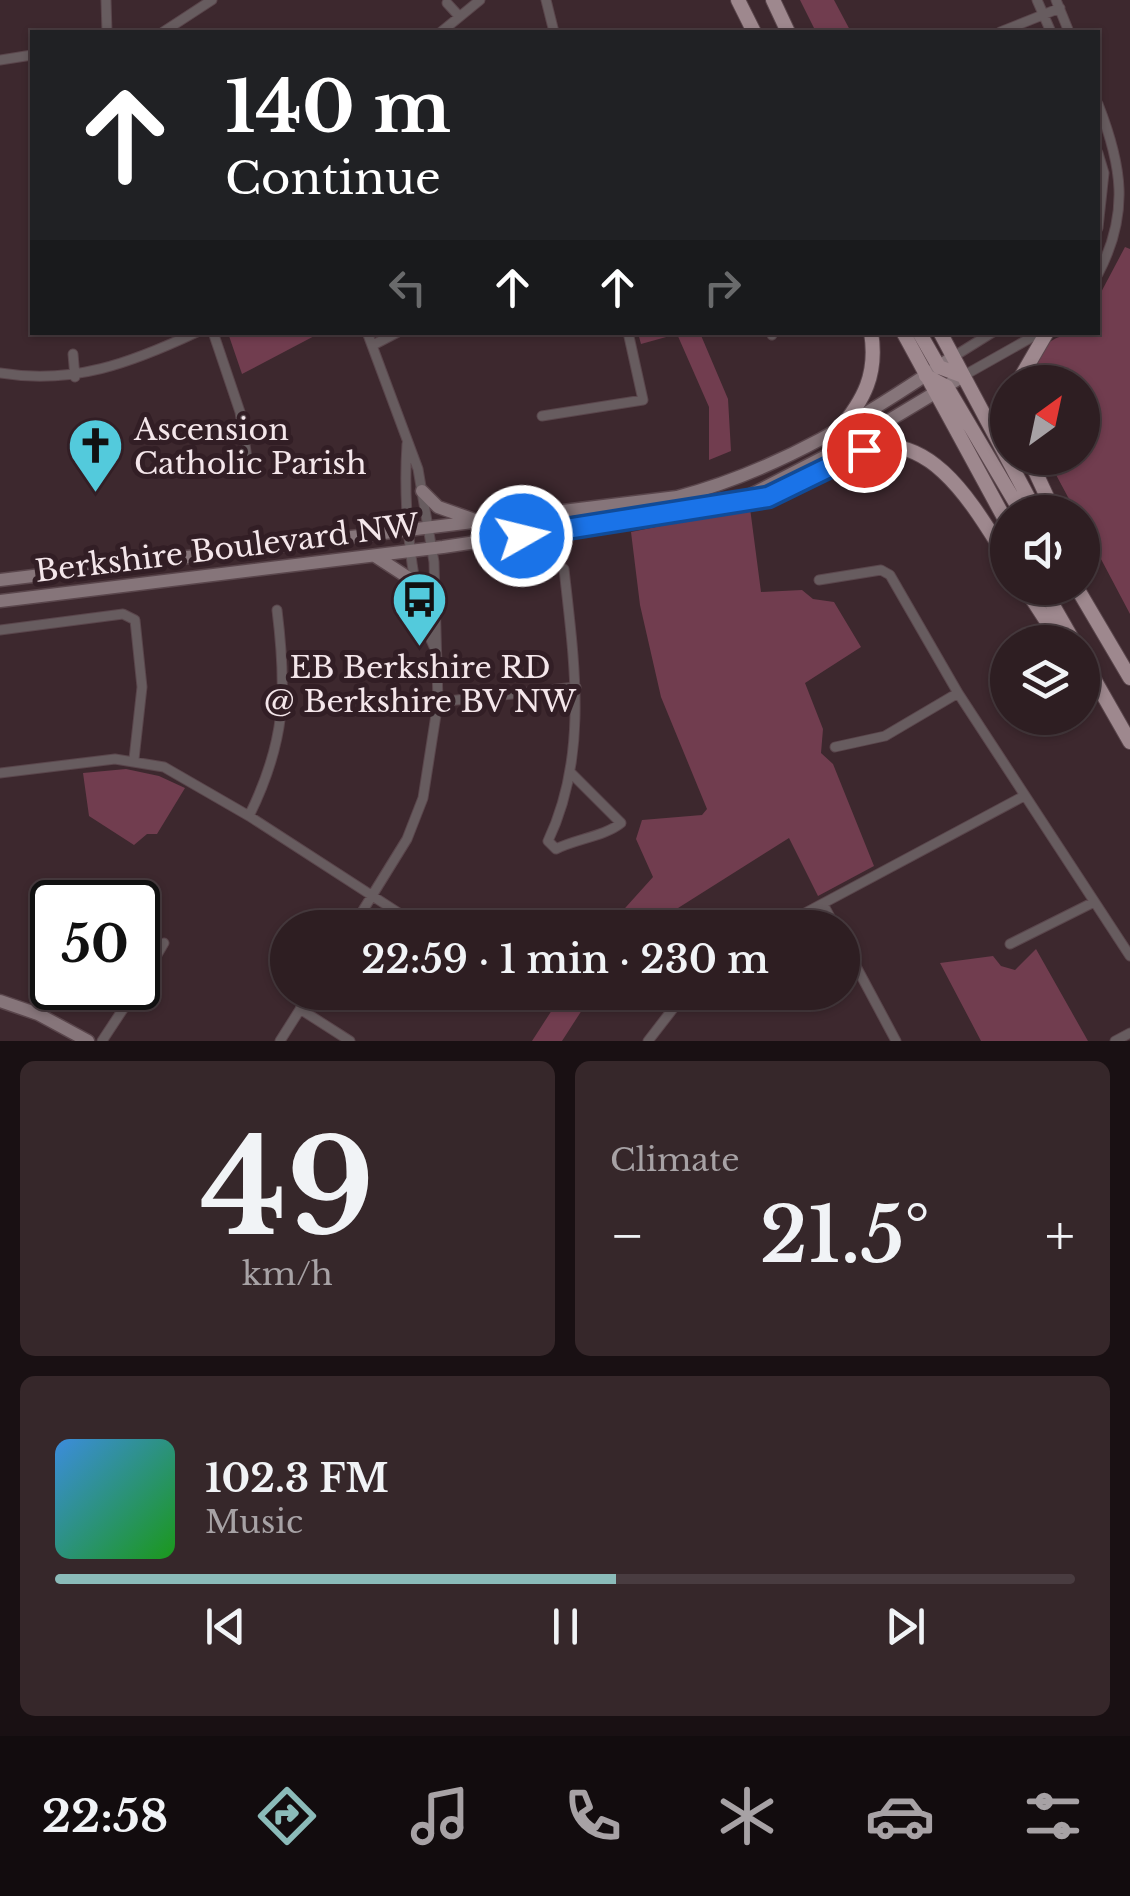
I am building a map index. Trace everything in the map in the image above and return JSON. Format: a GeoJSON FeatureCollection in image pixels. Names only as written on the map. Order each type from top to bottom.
{"type":"FeatureCollection","features":[{"type":"Feature","properties":{"kind":"main road"},"geometry":{"type":"LineString","coordinates":[[738,0],[753,30]]}},
{"type":"Feature","properties":{"kind":"main road"},"geometry":{"type":"LineString","coordinates":[[773,0],[787,30]]}},
{"type":"Feature","properties":{"kind":"main road"},"geometry":{"type":"LineString","coordinates":[[838,430],[868,390],[875,357],[872,335]]}},
{"type":"Feature","properties":{"kind":"main road"},"geometry":{"type":"LineString","coordinates":[[905,335],[932,371],[963,376]]}},
{"type":"Feature","properties":{"kind":"main road"},"geometry":{"type":"LineString","coordinates":[[920,335],[932,371],[993,495]]}},
{"type":"Feature","properties":{"kind":"main road"},"geometry":{"type":"LineString","coordinates":[[942,335],[1027,495]]}},
{"type":"Feature","properties":{"kind":"main road"},"geometry":{"type":"LineString","coordinates":[[1023,365],[1030,340]]}},
{"type":"Feature","properties":{"kind":"main road","name":"Berkshire Boulevard NW"},"geometry":{"type":"LineString","coordinates":[[0,580],[677,498],[762,471],[838,430],[954,357]]}},
{"type":"Feature","properties":{"kind":"main road","name":"Berkshire Boulevard NW"},"geometry":{"type":"LineString","coordinates":[[0,601],[431,548],[735,503],[963,376]]}},
{"type":"Feature","properties":{"kind":"main road"},"geometry":{"type":"LineString","coordinates":[[941,390],[1010,495]]}},
{"type":"Feature","properties":{"kind":"main road"},"geometry":{"type":"LineString","coordinates":[[735,503],[768,497],[864,450],[895,449],[930,462],[951,479],[990,534]]}},
{"type":"Feature","properties":{"kind":"main road"},"geometry":{"type":"LineString","coordinates":[[422,491],[438,507],[480,521]]}},
{"type":"Feature","properties":{"kind":"main road"},"geometry":{"type":"LineString","coordinates":[[373,555],[397,566],[418,584]]}},
{"type":"Feature","properties":{"kind":"main road"},"geometry":{"type":"LineString","coordinates":[[1081,605],[1106,638]]}},
{"type":"Feature","properties":{"kind":"main road"},"geometry":{"type":"LineString","coordinates":[[1090,605],[1130,678]]}},
{"type":"Feature","properties":{"kind":"main road"},"geometry":{"type":"LineString","coordinates":[[1100,689],[1130,742]]}},
{"type":"Feature","properties":{"kind":"main road"},"geometry":{"type":"LineString","coordinates":[[1100,695],[1112,710]]}},
{"type":"Feature","properties":{"kind":"main road"},"geometry":{"type":"LineString","coordinates":[[0,1001],[38,1014],[88,1041]]}},
{"type":"Feature","properties":{"kind":"street"},"geometry":{"type":"LineString","coordinates":[[106,0],[108,30]]}},
{"type":"Feature","properties":{"kind":"street"},"geometry":{"type":"LineString","coordinates":[[166,30],[212,0]]}},
{"type":"Feature","properties":{"kind":"street"},"geometry":{"type":"LineString","coordinates":[[443,30],[480,0]]}},
{"type":"Feature","properties":{"kind":"street"},"geometry":{"type":"LineString","coordinates":[[546,0],[554,30]]}},
{"type":"Feature","properties":{"kind":"street"},"geometry":{"type":"LineString","coordinates":[[1037,0],[1050,30]]}},
{"type":"Feature","properties":{"kind":"street"},"geometry":{"type":"LineString","coordinates":[[447,4],[458,15]]}},
{"type":"Feature","properties":{"kind":"street"},"geometry":{"type":"LineString","coordinates":[[1005,30],[1058,4],[1069,30]]}},
{"type":"Feature","properties":{"kind":"street"},"geometry":{"type":"LineString","coordinates":[[0,60],[30,55]]}},
{"type":"Feature","properties":{"kind":"street"},"geometry":{"type":"LineString","coordinates":[[1100,109],[1122,170],[1122,203],[1108,256],[1100,270]]}},
{"type":"Feature","properties":{"kind":"street"},"geometry":{"type":"LineString","coordinates":[[1100,149],[1112,142]]}},
{"type":"Feature","properties":{"kind":"street"},"geometry":{"type":"LineString","coordinates":[[1100,158],[1104,173],[1100,210]]}},
{"type":"Feature","properties":{"kind":"street"},"geometry":{"type":"LineString","coordinates":[[0,373],[75,377],[130,363],[191,335]]}},
{"type":"Feature","properties":{"kind":"street"},"geometry":{"type":"LineString","coordinates":[[215,335],[240,412],[246,458]]}},
{"type":"Feature","properties":{"kind":"street"},"geometry":{"type":"LineString","coordinates":[[363,910],[408,839],[424,798],[438,702],[438,620],[422,491],[408,437],[369,335]]}},
{"type":"Feature","properties":{"kind":"street"},"geometry":{"type":"LineString","coordinates":[[375,344],[392,335]]}},
{"type":"Feature","properties":{"kind":"street"},"geometry":{"type":"LineString","coordinates":[[542,416],[643,400],[629,335]]}},
{"type":"Feature","properties":{"kind":"street"},"geometry":{"type":"LineString","coordinates":[[954,357],[988,335]]}},
{"type":"Feature","properties":{"kind":"street"},"geometry":{"type":"LineString","coordinates":[[963,376],[1030,340]]}},
{"type":"Feature","properties":{"kind":"street"},"geometry":{"type":"LineString","coordinates":[[72,354],[75,377]]}},
{"type":"Feature","properties":{"kind":"street"},"geometry":{"type":"LineString","coordinates":[[408,437],[405,470],[422,622],[436,652]]}},
{"type":"Feature","properties":{"kind":"street"},"geometry":{"type":"LineString","coordinates":[[564,568],[576,687],[571,772],[548,841],[556,849],[585,835],[612,830],[621,823],[571,772]]}},
{"type":"Feature","properties":{"kind":"street"},"geometry":{"type":"LineString","coordinates":[[818,580],[881,570],[890,575],[958,693],[1130,956]]}},
{"type":"Feature","properties":{"kind":"street"},"geometry":{"type":"LineString","coordinates":[[249,816],[270,770],[283,722],[286,688],[277,610]]}},
{"type":"Feature","properties":{"kind":"street"},"geometry":{"type":"LineString","coordinates":[[0,630],[123,614],[134,620],[142,686],[134,759]]}},
{"type":"Feature","properties":{"kind":"street"},"geometry":{"type":"LineString","coordinates":[[438,702],[576,687]]}},
{"type":"Feature","properties":{"kind":"street"},"geometry":{"type":"LineString","coordinates":[[836,747],[884,736],[958,693]]}},
{"type":"Feature","properties":{"kind":"street"},"geometry":{"type":"LineString","coordinates":[[0,773],[134,759],[191,780],[394,910]]}},
{"type":"Feature","properties":{"kind":"street"},"geometry":{"type":"LineString","coordinates":[[812,910],[1024,796]]}},
{"type":"Feature","properties":{"kind":"street"},"geometry":{"type":"LineString","coordinates":[[1010,944],[1094,902]]}},
{"type":"Feature","properties":{"kind":"street"},"geometry":{"type":"LineString","coordinates":[[824,904],[827,910]]}},
{"type":"Feature","properties":{"kind":"street"},"geometry":{"type":"LineString","coordinates":[[160,950],[164,943]]}},
{"type":"Feature","properties":{"kind":"street"},"geometry":{"type":"LineString","coordinates":[[860,974],[894,1038],[882,1041]]}},
{"type":"Feature","properties":{"kind":"street"},"geometry":{"type":"LineString","coordinates":[[102,1041],[122,1010]]}},
{"type":"Feature","properties":{"kind":"street"},"geometry":{"type":"LineString","coordinates":[[280,1041],[299,1010]]}},
{"type":"Feature","properties":{"kind":"street"},"geometry":{"type":"LineString","coordinates":[[302,1010],[350,1041]]}},
{"type":"Feature","properties":{"kind":"street"},"geometry":{"type":"LineString","coordinates":[[648,1041],[672,1010]]}},
{"type":"Feature","properties":{"kind":"street"},"geometry":{"type":"LineString","coordinates":[[1114,1041],[1130,1033]]}},
{"type":"Feature","properties":{"kind":"shaded area"},"geometry":{"type":"Polygon","coordinates":[[[800,0],[834,0],[850,30],[815,30],[800,0]]]}},
{"type":"Feature","properties":{"kind":"shaded area"},"geometry":{"type":"Polygon","coordinates":[[[1125,247],[1130,249],[1130,614],[1100,557],[1100,495],[1067,495],[1056,475],[1100,475],[1100,365],[1034,365],[1051,341],[1067,335],[1100,335],[1100,294],[1125,247]]]}},
{"type":"Feature","properties":{"kind":"shaded area"},"geometry":{"type":"Polygon","coordinates":[[[229,335],[316,335],[242,374],[229,335]]]}},
{"type":"Feature","properties":{"kind":"shaded area"},"geometry":{"type":"Polygon","coordinates":[[[639,335],[673,335],[641,344],[639,335]]]}},
{"type":"Feature","properties":{"kind":"shaded area"},"geometry":{"type":"Polygon","coordinates":[[[677,335],[701,335],[728,399],[731,451],[709,460],[709,407],[677,335]]]}},
{"type":"Feature","properties":{"kind":"shaded area"},"geometry":{"type":"Polygon","coordinates":[[[750,508],[761,592],[802,590],[813,599],[834,602],[861,647],[805,683],[823,729],[821,753],[833,764],[874,866],[818,896],[789,838],[675,910],[623,910],[653,877],[636,839],[642,820],[702,815],[707,809],[661,697],[640,605],[631,532],[750,508]]]}},
{"type":"Feature","properties":{"kind":"shaded area"},"geometry":{"type":"Polygon","coordinates":[[[126,769],[159,776],[185,788],[157,834],[147,834],[134,845],[89,816],[83,773],[126,769]]]}},
{"type":"Feature","properties":{"kind":"shaded area"},"geometry":{"type":"Polygon","coordinates":[[[1036,949],[1088,1041],[981,1041],[940,963],[993,956],[1001,966],[1015,970],[1036,949]]]}},
{"type":"Feature","properties":{"kind":"shaded area"},"geometry":{"type":"Polygon","coordinates":[[[552,1010],[582,1010],[562,1041],[532,1041],[552,1010]]]}},
{"type":"Feature","properties":{"kind":"place","name":"Ascension Catholic Parish"},"geometry":{"type":"Point","coordinates":[95,495]}},
{"type":"Feature","properties":{"kind":"place","name":"EB Berkshire RD @ Berkshire BV NW"},"geometry":{"type":"Point","coordinates":[420,648]}},
{"type":"Feature","properties":{"kind":"route"},"geometry":{"type":"LineString","coordinates":[[522,536],[768,497],[864,450]]}}]}
